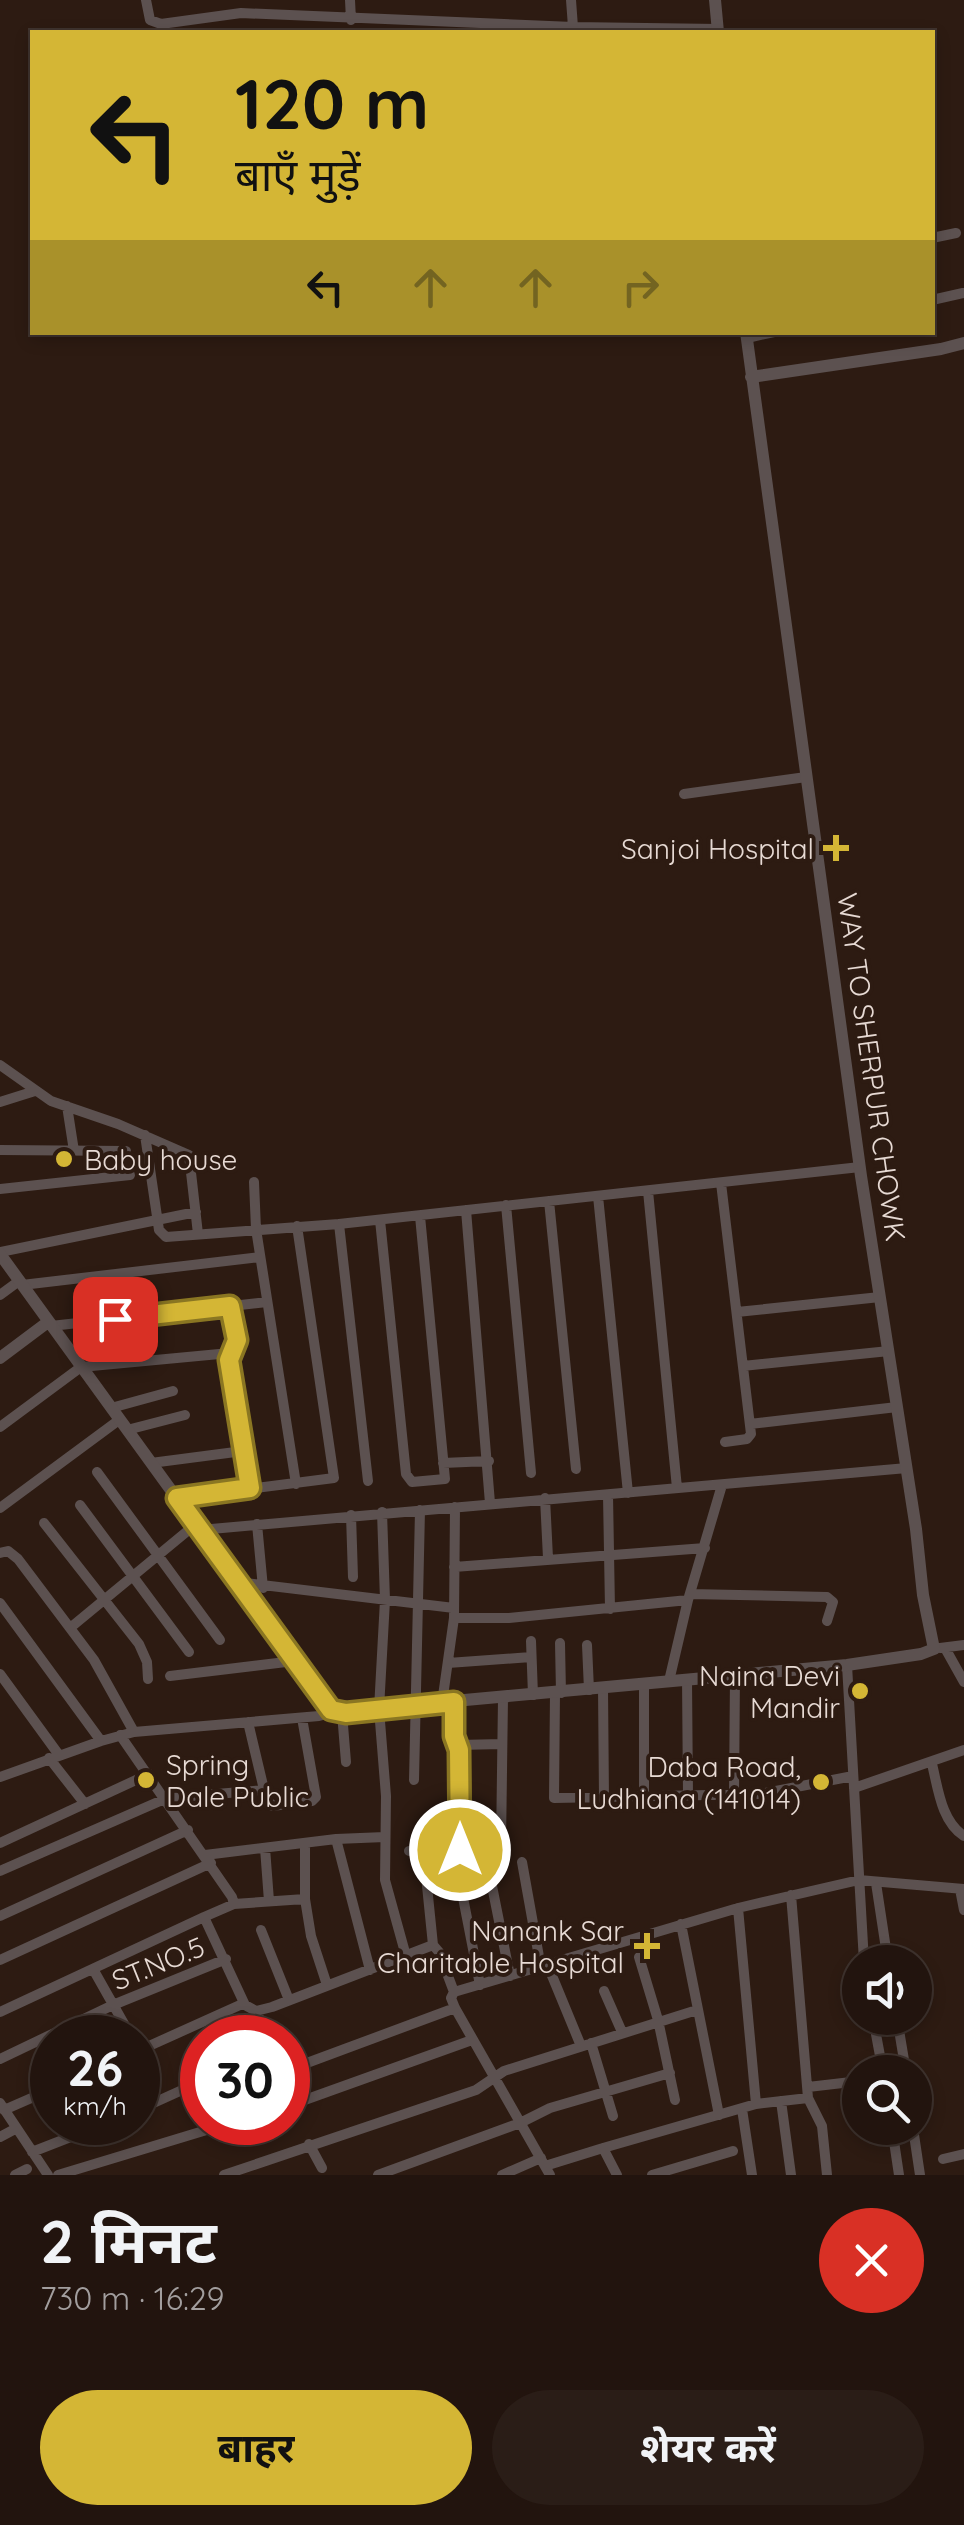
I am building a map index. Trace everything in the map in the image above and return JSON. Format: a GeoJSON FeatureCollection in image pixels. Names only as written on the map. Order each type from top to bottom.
{"type":"FeatureCollection","features":[{"type":"Feature","properties":{"kind":"street"},"geometry":{"type":"LineString","coordinates":[[146,0],[150,20],[161,24],[241,14],[682,30]]}},
{"type":"Feature","properties":{"kind":"street"},"geometry":{"type":"LineString","coordinates":[[350,0],[351,20]]}},
{"type":"Feature","properties":{"kind":"street"},"geometry":{"type":"LineString","coordinates":[[571,0],[573,27]]}},
{"type":"Feature","properties":{"kind":"street"},"geometry":{"type":"LineString","coordinates":[[715,0],[718,30]]}},
{"type":"Feature","properties":{"kind":"street"},"geometry":{"type":"LineString","coordinates":[[935,238],[956,234]]}},
{"type":"Feature","properties":{"kind":"street"},"geometry":{"type":"LineString","coordinates":[[935,299],[963,293]]}},
{"type":"Feature","properties":{"kind":"street","name":"WAY TO SHERPUR CHOWK"},"geometry":{"type":"LineString","coordinates":[[746,335],[860,1166],[923,1594],[939,1649]]}},
{"type":"Feature","properties":{"kind":"street"},"geometry":{"type":"LineString","coordinates":[[751,377],[964,343]]}},
{"type":"Feature","properties":{"kind":"street"},"geometry":{"type":"LineString","coordinates":[[684,794],[806,777]]}},
{"type":"Feature","properties":{"kind":"street"},"geometry":{"type":"LineString","coordinates":[[0,1065],[36,1091],[67,1106],[189,1155],[198,1234]]}},
{"type":"Feature","properties":{"kind":"street"},"geometry":{"type":"LineString","coordinates":[[0,1102],[36,1091]]}},
{"type":"Feature","properties":{"kind":"street"},"geometry":{"type":"LineString","coordinates":[[67,1106],[74,1151]]}},
{"type":"Feature","properties":{"kind":"street"},"geometry":{"type":"LineString","coordinates":[[144,1135],[162,1236],[420,1216],[860,1166]]}},
{"type":"Feature","properties":{"kind":"street"},"geometry":{"type":"LineString","coordinates":[[0,1150],[126,1151]]}},
{"type":"Feature","properties":{"kind":"street"},"geometry":{"type":"LineString","coordinates":[[0,1188],[130,1175]]}},
{"type":"Feature","properties":{"kind":"street"},"geometry":{"type":"LineString","coordinates":[[254,1182],[256,1229],[296,1484]]}},
{"type":"Feature","properties":{"kind":"street"},"geometry":{"type":"LineString","coordinates":[[721,1183],[750,1424],[750,1437],[725,1442]]}},
{"type":"Feature","properties":{"kind":"street"},"geometry":{"type":"LineString","coordinates":[[648,1191],[677,1488]]}},
{"type":"Feature","properties":{"kind":"street"},"geometry":{"type":"LineString","coordinates":[[598,1196],[628,1493]]}},
{"type":"Feature","properties":{"kind":"street"},"geometry":{"type":"LineString","coordinates":[[549,1201],[576,1469]]}},
{"type":"Feature","properties":{"kind":"street"},"geometry":{"type":"LineString","coordinates":[[506,1205],[530,1473]]}},
{"type":"Feature","properties":{"kind":"street"},"geometry":{"type":"LineString","coordinates":[[466,1210],[490,1503]]}},
{"type":"Feature","properties":{"kind":"street"},"geometry":{"type":"LineString","coordinates":[[196,1212],[0,1253],[294,1661],[338,1712],[346,1762]]}},
{"type":"Feature","properties":{"kind":"street"},"geometry":{"type":"LineString","coordinates":[[380,1220],[407,1478],[412,1482],[443,1481],[420,1216]]}},
{"type":"Feature","properties":{"kind":"street"},"geometry":{"type":"LineString","coordinates":[[339,1224],[368,1481]]}},
{"type":"Feature","properties":{"kind":"street"},"geometry":{"type":"LineString","coordinates":[[177,1498],[334,1478],[297,1226]]}},
{"type":"Feature","properties":{"kind":"street"},"geometry":{"type":"LineString","coordinates":[[0,1295],[20,1283],[260,1257]]}},
{"type":"Feature","properties":{"kind":"street"},"geometry":{"type":"LineString","coordinates":[[737,1312],[880,1297]]}},
{"type":"Feature","properties":{"kind":"street"},"geometry":{"type":"LineString","coordinates":[[0,1358],[50,1324],[267,1302]]}},
{"type":"Feature","properties":{"kind":"street"},"geometry":{"type":"LineString","coordinates":[[230,1306],[237,1340],[230,1353],[250,1488]]}},
{"type":"Feature","properties":{"kind":"street"},"geometry":{"type":"LineString","coordinates":[[744,1366],[888,1350]]}},
{"type":"Feature","properties":{"kind":"street"},"geometry":{"type":"LineString","coordinates":[[0,1427],[82,1367],[230,1353]]}},
{"type":"Feature","properties":{"kind":"street"},"geometry":{"type":"LineString","coordinates":[[0,1508],[119,1419],[173,1392]]}},
{"type":"Feature","properties":{"kind":"street"},"geometry":{"type":"LineString","coordinates":[[750,1424],[897,1407]]}},
{"type":"Feature","properties":{"kind":"street"},"geometry":{"type":"LineString","coordinates":[[119,1419],[184,1415]]}},
{"type":"Feature","properties":{"kind":"street"},"geometry":{"type":"LineString","coordinates":[[152,1463],[244,1451]]}},
{"type":"Feature","properties":{"kind":"street"},"geometry":{"type":"LineString","coordinates":[[444,1463],[489,1461]]}},
{"type":"Feature","properties":{"kind":"street"},"geometry":{"type":"LineString","coordinates":[[70,1628],[158,1553],[198,1527],[907,1468]]}},
{"type":"Feature","properties":{"kind":"street"},"geometry":{"type":"LineString","coordinates":[[98,1472],[220,1640]]}},
{"type":"Feature","properties":{"kind":"street"},"geometry":{"type":"LineString","coordinates":[[670,1680],[689,1597],[722,1485]]}},
{"type":"Feature","properties":{"kind":"street"},"geometry":{"type":"LineString","coordinates":[[608,1495],[610,1610]]}},
{"type":"Feature","properties":{"kind":"street"},"geometry":{"type":"LineString","coordinates":[[545,1498],[548,1558]]}},
{"type":"Feature","properties":{"kind":"street"},"geometry":{"type":"LineString","coordinates":[[80,1504],[190,1652]]}},
{"type":"Feature","properties":{"kind":"street"},"geometry":{"type":"LineString","coordinates":[[455,1506],[448,1703],[458,1745],[460,1850]]}},
{"type":"Feature","properties":{"kind":"street"},"geometry":{"type":"LineString","coordinates":[[414,1780],[420,1510]]}},
{"type":"Feature","properties":{"kind":"street"},"geometry":{"type":"LineString","coordinates":[[382,1512],[386,1600],[379,1709],[386,1796],[385,1880],[406,1956]]}},
{"type":"Feature","properties":{"kind":"street"},"geometry":{"type":"LineString","coordinates":[[351,1515],[353,1577]]}},
{"type":"Feature","properties":{"kind":"street"},"geometry":{"type":"LineString","coordinates":[[44,1524],[142,1649],[148,1679]]}},
{"type":"Feature","properties":{"kind":"street"},"geometry":{"type":"LineString","coordinates":[[257,1524],[263,1588]]}},
{"type":"Feature","properties":{"kind":"street"},"geometry":{"type":"LineString","coordinates":[[454,1567],[705,1548]]}},
{"type":"Feature","properties":{"kind":"street"},"geometry":{"type":"LineString","coordinates":[[0,1552],[12,1553],[94,1660],[134,1732]]}},
{"type":"Feature","properties":{"kind":"street"},"geometry":{"type":"LineString","coordinates":[[238,1582],[509,1618],[610,1610],[689,1597],[827,1597],[833,1602],[828,1620]]}},
{"type":"Feature","properties":{"kind":"street"},"geometry":{"type":"LineString","coordinates":[[0,1603],[101,1740]]}},
{"type":"Feature","properties":{"kind":"street"},"geometry":{"type":"LineString","coordinates":[[530,1641],[533,1695]]}},
{"type":"Feature","properties":{"kind":"street"},"geometry":{"type":"LineString","coordinates":[[560,1643],[552,1795],[556,1798],[734,1795],[792,1790],[854,1782],[932,1764],[964,1750]]}},
{"type":"Feature","properties":{"kind":"street"},"geometry":{"type":"LineString","coordinates":[[587,1645],[596,1689],[604,1799]]}},
{"type":"Feature","properties":{"kind":"street"},"geometry":{"type":"LineString","coordinates":[[0,1777],[134,1732],[847,1665],[964,1645]]}},
{"type":"Feature","properties":{"kind":"street"},"geometry":{"type":"LineString","coordinates":[[939,1649],[964,1682]]}},
{"type":"Feature","properties":{"kind":"street"},"geometry":{"type":"LineString","coordinates":[[448,1662],[531,1657]]}},
{"type":"Feature","properties":{"kind":"street"},"geometry":{"type":"LineString","coordinates":[[170,1676],[294,1661]]}},
{"type":"Feature","properties":{"kind":"street"},"geometry":{"type":"LineString","coordinates":[[847,1665],[863,1945]]}},
{"type":"Feature","properties":{"kind":"street"},"geometry":{"type":"LineString","coordinates":[[0,1674],[84,1804]]}},
{"type":"Feature","properties":{"kind":"street"},"geometry":{"type":"LineString","coordinates":[[734,1795],[735,1674]]}},
{"type":"Feature","properties":{"kind":"street"},"geometry":{"type":"LineString","coordinates":[[687,1679],[688,1795]]}},
{"type":"Feature","properties":{"kind":"street"},"geometry":{"type":"LineString","coordinates":[[644,1683],[644,1797]]}},
{"type":"Feature","properties":{"kind":"street"},"geometry":{"type":"LineString","coordinates":[[410,1850],[493,1849],[502,1841],[503,1698]]}},
{"type":"Feature","properties":{"kind":"street"},"geometry":{"type":"LineString","coordinates":[[248,1722],[264,1790],[272,1806],[316,1798],[302,1718]]}},
{"type":"Feature","properties":{"kind":"street"},"geometry":{"type":"LineString","coordinates":[[120,1735],[167,1798],[234,1904]]}},
{"type":"Feature","properties":{"kind":"street"},"geometry":{"type":"LineString","coordinates":[[458,1745],[502,1744]]}},
{"type":"Feature","properties":{"kind":"street"},"geometry":{"type":"LineString","coordinates":[[932,1764],[944,1812],[964,1836]]}},
{"type":"Feature","properties":{"kind":"street"},"geometry":{"type":"LineString","coordinates":[[0,1843],[149,1774]]}},
{"type":"Feature","properties":{"kind":"street"},"geometry":{"type":"LineString","coordinates":[[1,1867],[167,1798],[264,1790]]}},
{"type":"Feature","properties":{"kind":"street"},"geometry":{"type":"LineString","coordinates":[[0,1916],[188,1830]]}},
{"type":"Feature","properties":{"kind":"street"},"geometry":{"type":"LineString","coordinates":[[0,1960],[208,1859],[306,1842],[385,1837]]}},
{"type":"Feature","properties":{"kind":"street"},"geometry":{"type":"LineString","coordinates":[[336,1839],[370,1970]]}},
{"type":"Feature","properties":{"kind":"street"},"geometry":{"type":"LineString","coordinates":[[306,1842],[305,1899],[311,1936],[327,1985]]}},
{"type":"Feature","properties":{"kind":"street"},"geometry":{"type":"LineString","coordinates":[[265,1848],[270,1902]]}},
{"type":"Feature","properties":{"kind":"street"},"geometry":{"type":"LineString","coordinates":[[522,1862],[545,1967],[586,2044],[613,2116]]}},
{"type":"Feature","properties":{"kind":"street"},"geometry":{"type":"LineString","coordinates":[[489,1871],[510,1976]]}},
{"type":"Feature","properties":{"kind":"street"},"geometry":{"type":"LineString","coordinates":[[426,1876],[433,1946],[454,1992]]}},
{"type":"Feature","properties":{"kind":"street"},"geometry":{"type":"LineString","coordinates":[[459,1877],[480,1984]]}},
{"type":"Feature","properties":{"kind":"street"},"geometry":{"type":"LineString","coordinates":[[545,2166],[455,2008],[451,1998],[454,1992],[738,1908],[859,1880],[962,1889],[964,1910]]}},
{"type":"Feature","properties":{"kind":"street"},"geometry":{"type":"LineString","coordinates":[[876,1883],[885,1945]]}},
{"type":"Feature","properties":{"kind":"street"},"geometry":{"type":"LineString","coordinates":[[791,1894],[808,2092],[822,2126],[827,2175]]}},
{"type":"Feature","properties":{"kind":"street"},"geometry":{"type":"LineString","coordinates":[[0,2012],[234,1904],[305,1899]]}},
{"type":"Feature","properties":{"kind":"street"},"geometry":{"type":"LineString","coordinates":[[738,1908],[756,2104]]}},
{"type":"Feature","properties":{"kind":"street"},"geometry":{"type":"LineString","coordinates":[[204,1917],[254,2015]]}},
{"type":"Feature","properties":{"kind":"street"},"geometry":{"type":"LineString","coordinates":[[682,1924],[719,2116]]}},
{"type":"Feature","properties":{"kind":"street"},"geometry":{"type":"LineString","coordinates":[[262,1930],[289,2000]]}},
{"type":"Feature","properties":{"kind":"street"},"geometry":{"type":"LineString","coordinates":[[160,2041],[250,2008],[289,2000],[433,1946]]}},
{"type":"Feature","properties":{"kind":"street"},"geometry":{"type":"LineString","coordinates":[[639,1957],[658,2020],[675,2100]]}},
{"type":"Feature","properties":{"kind":"street","name":"ST.NO.5"},"geometry":{"type":"LineString","coordinates":[[0,2060],[113,2005],[226,1960]]}},
{"type":"Feature","properties":{"kind":"street"},"geometry":{"type":"LineString","coordinates":[[93,1969],[119,2015]]}},
{"type":"Feature","properties":{"kind":"street"},"geometry":{"type":"LineString","coordinates":[[604,1991],[622,2032]]}},
{"type":"Feature","properties":{"kind":"street"},"geometry":{"type":"LineString","coordinates":[[310,2062],[455,2008]]}},
{"type":"Feature","properties":{"kind":"street"},"geometry":{"type":"LineString","coordinates":[[310,2144],[454,2098],[486,2086],[504,2071],[698,2010]]}},
{"type":"Feature","properties":{"kind":"street"},"geometry":{"type":"LineString","coordinates":[[310,2098],[472,2040]]}},
{"type":"Feature","properties":{"kind":"street"},"geometry":{"type":"LineString","coordinates":[[378,2175],[550,2108],[670,2073]]}},
{"type":"Feature","properties":{"kind":"street"},"geometry":{"type":"LineString","coordinates":[[502,2175],[756,2104],[842,2084]]}},
{"type":"Feature","properties":{"kind":"street"},"geometry":{"type":"LineString","coordinates":[[30,2096],[2,2106],[48,2175]]}},
{"type":"Feature","properties":{"kind":"street"},"geometry":{"type":"LineString","coordinates":[[782,2101],[792,2175]]}},
{"type":"Feature","properties":{"kind":"street"},"geometry":{"type":"LineString","coordinates":[[742,2108],[752,2175]]}},
{"type":"Feature","properties":{"kind":"street"},"geometry":{"type":"LineString","coordinates":[[0,2137],[16,2129]]}},
{"type":"Feature","properties":{"kind":"street"},"geometry":{"type":"LineString","coordinates":[[58,2175],[180,2138]]}},
{"type":"Feature","properties":{"kind":"street"},"geometry":{"type":"LineString","coordinates":[[32,2152],[50,2145]]}},
{"type":"Feature","properties":{"kind":"street"},"geometry":{"type":"LineString","coordinates":[[224,2175],[306,2145]]}},
{"type":"Feature","properties":{"kind":"street"},"geometry":{"type":"LineString","coordinates":[[310,2145],[322,2168]]}},
{"type":"Feature","properties":{"kind":"street"},"geometry":{"type":"LineString","coordinates":[[895,2145],[900,2175]]}},
{"type":"Feature","properties":{"kind":"street"},"geometry":{"type":"LineString","coordinates":[[916,2145],[920,2175]]}},
{"type":"Feature","properties":{"kind":"street"},"geometry":{"type":"LineString","coordinates":[[603,2148],[617,2175]]}},
{"type":"Feature","properties":{"kind":"street"},"geometry":{"type":"LineString","coordinates":[[652,2175],[733,2151]]}},
{"type":"Feature","properties":{"kind":"street"},"geometry":{"type":"LineString","coordinates":[[943,2158],[964,2154]]}},
{"type":"Feature","properties":{"kind":"street"},"geometry":{"type":"LineString","coordinates":[[15,2175],[27,2169]]}},
{"type":"Feature","properties":{"kind":"place","name":"Sanjoi Hospital"},"geometry":{"type":"Point","coordinates":[836,848]}},
{"type":"Feature","properties":{"kind":"place","name":"Baby house"},"geometry":{"type":"Point","coordinates":[64,1159]}},
{"type":"Feature","properties":{"kind":"place","name":"Naina Devi Mandir"},"geometry":{"type":"Point","coordinates":[860,1691]}},
{"type":"Feature","properties":{"kind":"place","name":"Spring Dale Public"},"geometry":{"type":"Point","coordinates":[146,1780]}},
{"type":"Feature","properties":{"kind":"place","name":"Daba Road, Ludhiana (141014)"},"geometry":{"type":"Point","coordinates":[821,1782]}},
{"type":"Feature","properties":{"kind":"place","name":"Nanank Sar Charitable Hospital"},"geometry":{"type":"Point","coordinates":[647,1946]}},
{"type":"Feature","properties":{"kind":"route"},"geometry":{"type":"LineString","coordinates":[[115,1319],[230,1306],[237,1340],[229,1360],[250,1488],[177,1498],[328,1708],[346,1713],[454,1702],[454,1736],[459,1750],[460,1850]]}}]}
